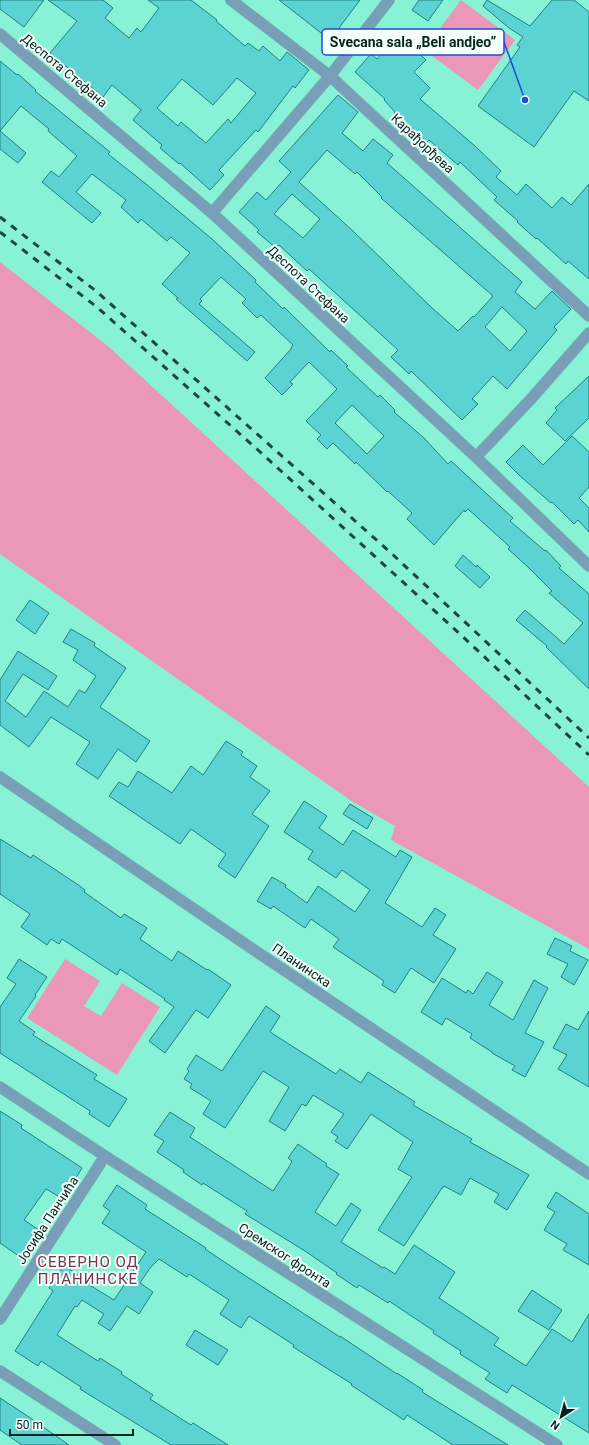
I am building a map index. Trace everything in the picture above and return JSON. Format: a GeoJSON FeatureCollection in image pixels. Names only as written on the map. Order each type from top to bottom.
{"type":"FeatureCollection","features":[{"type":"Feature","properties":{"kind":"street","name":"Карађорђева"},"geometry":{"type":"LineString","coordinates":[[231,0],[330,76],[589,316]]}},
{"type":"Feature","properties":{"kind":"street"},"geometry":{"type":"LineString","coordinates":[[212,214],[330,76],[389,0]]}},
{"type":"Feature","properties":{"kind":"street","name":"Деспота Стефана"},"geometry":{"type":"LineString","coordinates":[[0,34],[212,214],[476,457],[589,566]]}},
{"type":"Feature","properties":{"kind":"street"},"geometry":{"type":"LineString","coordinates":[[476,457],[531,399],[589,333]]}},
{"type":"Feature","properties":{"kind":"street","name":"Планинска"},"geometry":{"type":"LineString","coordinates":[[0,777],[257,952],[589,1174]]}},
{"type":"Feature","properties":{"kind":"street","name":"Сремског фронта"},"geometry":{"type":"LineString","coordinates":[[0,1087],[105,1156],[557,1445]]}},
{"type":"Feature","properties":{"kind":"street","name":"Јосифа Панчића"},"geometry":{"type":"LineString","coordinates":[[0,1319],[105,1156]]}},
{"type":"Feature","properties":{"kind":"street"},"geometry":{"type":"LineString","coordinates":[[0,1371],[115,1445]]}},
{"type":"Feature","properties":{"kind":"shaded area"},"geometry":{"type":"Polygon","coordinates":[[[461,0],[515,40],[478,90],[424,50],[461,0]]]}},
{"type":"Feature","properties":{"kind":"shaded area"},"geometry":{"type":"Polygon","coordinates":[[[0,262],[109,347],[589,787],[589,949],[391,840],[395,826],[350,800],[0,554],[0,262]]]}},
{"type":"Feature","properties":{"kind":"shaded area"},"geometry":{"type":"Polygon","coordinates":[[[65,959],[100,981],[84,1006],[101,1016],[122,983],[160,1007],[117,1075],[27,1018],[65,959]]]}},
{"type":"Feature","properties":{"kind":"building"},"geometry":{"type":"Polygon","coordinates":[[[0,0],[44,0],[24,27],[0,9],[0,0]]]}},
{"type":"Feature","properties":{"kind":"building"},"geometry":{"type":"Polygon","coordinates":[[[48,0],[103,0],[113,8],[105,18],[129,38],[137,28],[141,32],[159,8],[148,0],[191,0],[217,20],[216,21],[245,46],[248,43],[259,51],[263,46],[280,61],[287,52],[309,70],[295,88],[293,86],[258,132],[256,130],[219,170],[224,175],[210,190],[180,163],[179,164],[160,148],[162,145],[133,120],[141,110],[112,85],[103,97],[50,53],[77,21],[48,0]],[[237,78],[213,105],[182,79],[157,108],[178,126],[181,122],[206,143],[228,119],[231,123],[256,93],[237,78]]]}},
{"type":"Feature","properties":{"kind":"building"},"geometry":{"type":"Polygon","coordinates":[[[279,0],[360,0],[330,40],[279,0]]]}},
{"type":"Feature","properties":{"kind":"building"},"geometry":{"type":"Polygon","coordinates":[[[419,0],[443,0],[428,21],[412,10],[419,0]]]}},
{"type":"Feature","properties":{"kind":"building"},"geometry":{"type":"Polygon","coordinates":[[[487,0],[530,26],[552,0],[574,0],[589,12],[589,101],[574,91],[534,147],[478,106],[520,47],[517,45],[523,37],[509,28],[483,6],[487,0]]]}},
{"type":"Feature","properties":{"kind":"building"},"geometry":{"type":"Polygon","coordinates":[[[401,33],[415,45],[413,48],[426,60],[414,72],[430,88],[420,99],[475,146],[501,171],[496,177],[517,195],[526,184],[552,208],[562,197],[571,205],[589,184],[589,279],[568,261],[566,264],[537,238],[536,239],[494,200],[497,197],[460,162],[458,165],[429,140],[427,142],[394,113],[395,112],[384,100],[385,99],[355,72],[371,54],[377,59],[401,33]]]}},
{"type":"Feature","properties":{"kind":"building"},"geometry":{"type":"Polygon","coordinates":[[[0,61],[17,75],[18,74],[36,90],[35,91],[110,152],[108,154],[212,239],[256,280],[255,282],[283,309],[284,307],[330,352],[331,350],[348,366],[346,367],[378,397],[380,395],[395,410],[394,412],[424,438],[448,464],[451,461],[513,518],[510,521],[545,551],[546,550],[561,566],[559,568],[589,594],[589,689],[546,647],[547,646],[516,620],[525,610],[564,644],[583,623],[549,593],[552,591],[508,549],[510,547],[468,509],[465,512],[464,510],[434,545],[407,519],[412,513],[388,491],[387,492],[356,462],[355,464],[333,443],[327,449],[317,439],[321,435],[306,421],[337,389],[309,362],[290,382],[293,384],[282,395],[265,378],[293,345],[261,315],[257,318],[242,303],[246,299],[221,277],[200,299],[202,301],[199,304],[255,352],[247,361],[176,299],[178,298],[162,284],[190,253],[171,237],[167,241],[141,219],[138,223],[121,207],[126,200],[92,174],[76,192],[101,213],[92,223],[42,182],[51,171],[59,177],[77,156],[48,131],[49,129],[21,106],[0,131],[0,61]],[[352,405],[335,423],[367,454],[384,436],[352,405]]]}},
{"type":"Feature","properties":{"kind":"building"},"geometry":{"type":"Polygon","coordinates":[[[338,95],[358,112],[342,133],[363,151],[373,139],[393,155],[387,163],[522,282],[515,292],[535,309],[552,291],[571,309],[554,327],[557,330],[507,389],[493,376],[472,399],[478,404],[462,420],[411,371],[409,374],[391,357],[398,350],[309,269],[307,271],[279,245],[276,248],[257,232],[259,230],[239,212],[257,192],[266,200],[291,172],[279,161],[338,95]],[[327,150],[299,182],[458,331],[473,316],[474,317],[493,296],[381,198],[382,197],[357,172],[355,174],[327,150]],[[292,194],[274,214],[303,238],[320,219],[292,194]],[[502,307],[485,327],[510,351],[527,331],[502,307]]]}},
{"type":"Feature","properties":{"kind":"building"},"geometry":{"type":"Polygon","coordinates":[[[0,131],[26,153],[18,163],[0,149],[0,131]]]}},
{"type":"Feature","properties":{"kind":"building"},"geometry":{"type":"Polygon","coordinates":[[[589,376],[589,418],[565,441],[546,423],[557,410],[555,408],[589,376]]]}},
{"type":"Feature","properties":{"kind":"building"},"geometry":{"type":"Polygon","coordinates":[[[572,436],[589,452],[589,487],[579,498],[589,508],[589,532],[578,520],[574,524],[552,502],[551,503],[506,462],[523,445],[543,465],[572,436]]]}},
{"type":"Feature","properties":{"kind":"building"},"geometry":{"type":"Polygon","coordinates":[[[463,555],[490,577],[480,588],[455,566],[463,555]]]}},
{"type":"Feature","properties":{"kind":"building"},"geometry":{"type":"Polygon","coordinates":[[[30,600],[49,613],[35,634],[16,620],[30,600]]]}},
{"type":"Feature","properties":{"kind":"building"},"geometry":{"type":"Polygon","coordinates":[[[71,629],[95,643],[94,646],[126,668],[100,707],[150,741],[136,762],[118,749],[98,779],[76,764],[90,742],[51,717],[29,747],[0,725],[0,680],[18,651],[57,676],[48,690],[23,674],[5,701],[26,717],[44,691],[68,707],[79,690],[85,693],[96,676],[73,660],[78,650],[63,642],[71,629]]]}},
{"type":"Feature","properties":{"kind":"building"},"geometry":{"type":"Polygon","coordinates":[[[226,741],[243,752],[241,755],[257,766],[250,777],[270,791],[252,814],[269,826],[235,878],[218,866],[226,854],[191,829],[180,844],[109,796],[119,782],[128,787],[138,771],[172,793],[191,766],[203,775],[226,741]]]}},
{"type":"Feature","properties":{"kind":"building"},"geometry":{"type":"Polygon","coordinates":[[[304,801],[327,816],[319,828],[343,845],[353,830],[396,857],[400,850],[412,857],[385,903],[422,927],[435,908],[446,915],[433,935],[456,949],[434,983],[411,968],[395,993],[382,985],[384,981],[333,947],[339,939],[311,919],[305,928],[273,906],[271,909],[257,901],[272,877],[286,885],[285,887],[307,903],[318,886],[355,912],[370,890],[342,870],[336,878],[308,859],[313,851],[284,832],[304,801]]]}},
{"type":"Feature","properties":{"kind":"building"},"geometry":{"type":"Polygon","coordinates":[[[350,804],[373,818],[367,829],[343,814],[350,804]]]}},
{"type":"Feature","properties":{"kind":"building"},"geometry":{"type":"Polygon","coordinates":[[[0,839],[31,858],[33,855],[77,884],[85,890],[84,892],[121,918],[124,914],[147,928],[140,939],[172,961],[178,951],[231,985],[208,1018],[196,1010],[165,1053],[149,1041],[174,1007],[164,1000],[165,999],[120,969],[117,975],[62,939],[59,944],[51,939],[47,945],[21,927],[30,914],[0,894],[0,839]]]}},
{"type":"Feature","properties":{"kind":"building"},"geometry":{"type":"Polygon","coordinates":[[[555,938],[572,946],[570,951],[588,960],[574,985],[561,977],[568,964],[547,954],[555,938]]]}},
{"type":"Feature","properties":{"kind":"building"},"geometry":{"type":"Polygon","coordinates":[[[19,959],[47,977],[19,1021],[35,1032],[33,1035],[97,1075],[94,1079],[127,1099],[109,1127],[89,1114],[90,1111],[0,1053],[0,1007],[16,984],[7,978],[19,959]]]}},
{"type":"Feature","properties":{"kind":"building"},"geometry":{"type":"Polygon","coordinates":[[[487,972],[503,982],[489,1005],[513,1020],[534,980],[548,988],[525,1033],[544,1042],[525,1077],[512,1070],[515,1066],[470,1038],[472,1034],[446,1018],[442,1025],[421,1012],[442,978],[466,993],[468,990],[473,994],[487,972]]]}},
{"type":"Feature","properties":{"kind":"building"},"geometry":{"type":"Polygon","coordinates":[[[266,1006],[280,1016],[270,1032],[336,1074],[340,1069],[361,1083],[368,1072],[415,1102],[413,1105],[472,1139],[470,1142],[529,1175],[507,1210],[494,1202],[499,1194],[470,1178],[461,1195],[444,1186],[404,1246],[378,1230],[412,1177],[398,1169],[413,1142],[371,1114],[347,1149],[335,1141],[338,1137],[331,1132],[344,1114],[313,1095],[306,1106],[302,1104],[285,1131],[269,1121],[289,1087],[263,1071],[225,1128],[203,1114],[211,1101],[190,1088],[192,1084],[184,1079],[189,1071],[187,1069],[196,1055],[222,1071],[266,1006]]]}},
{"type":"Feature","properties":{"kind":"building"},"geometry":{"type":"Polygon","coordinates":[[[589,1011],[589,1087],[558,1069],[567,1055],[553,1048],[566,1024],[578,1030],[589,1011]]]}},
{"type":"Feature","properties":{"kind":"building"},"geometry":{"type":"Polygon","coordinates":[[[0,1111],[22,1125],[21,1128],[82,1168],[63,1199],[46,1189],[24,1220],[42,1232],[23,1259],[0,1243],[0,1111]]]}},
{"type":"Feature","properties":{"kind":"building"},"geometry":{"type":"Polygon","coordinates":[[[170,1112],[195,1128],[190,1137],[273,1191],[289,1167],[292,1161],[288,1158],[298,1144],[327,1164],[326,1166],[339,1174],[315,1212],[336,1226],[351,1203],[361,1210],[341,1242],[395,1274],[414,1245],[455,1272],[439,1298],[499,1338],[494,1345],[526,1366],[552,1329],[572,1342],[589,1314],[589,1433],[512,1385],[507,1393],[485,1379],[490,1373],[460,1354],[461,1351],[433,1333],[434,1331],[389,1301],[388,1303],[359,1285],[357,1288],[305,1251],[245,1214],[247,1211],[203,1183],[202,1185],[183,1172],[184,1170],[157,1152],[164,1141],[154,1135],[170,1112]]]}},
{"type":"Feature","properties":{"kind":"building"},"geometry":{"type":"Polygon","coordinates":[[[117,1185],[147,1205],[145,1209],[206,1248],[205,1249],[238,1271],[423,1390],[422,1392],[508,1445],[453,1445],[407,1415],[404,1420],[351,1385],[352,1384],[293,1347],[294,1345],[249,1316],[241,1328],[220,1314],[229,1300],[189,1274],[187,1277],[159,1259],[150,1268],[140,1283],[153,1292],[139,1314],[127,1306],[110,1331],[98,1323],[104,1314],[82,1300],[77,1307],[75,1306],[57,1335],[98,1361],[100,1358],[122,1372],[121,1374],[153,1395],[150,1399],[191,1425],[193,1423],[228,1445],[171,1445],[80,1389],[81,1387],[41,1361],[38,1366],[15,1351],[53,1291],[49,1288],[64,1265],[92,1285],[91,1286],[114,1300],[146,1252],[102,1223],[110,1211],[103,1206],[117,1185]]]}},
{"type":"Feature","properties":{"kind":"building"},"geometry":{"type":"Polygon","coordinates":[[[556,1192],[589,1214],[589,1265],[563,1250],[567,1244],[544,1230],[555,1212],[547,1207],[556,1192]]]}},
{"type":"Feature","properties":{"kind":"building"},"geometry":{"type":"Polygon","coordinates":[[[532,1290],[562,1310],[549,1330],[518,1311],[532,1290]]]}},
{"type":"Feature","properties":{"kind":"building"},"geometry":{"type":"Polygon","coordinates":[[[195,1330],[228,1350],[218,1365],[186,1345],[195,1330]]]}},
{"type":"Feature","properties":{"kind":"building"},"geometry":{"type":"Polygon","coordinates":[[[0,1398],[69,1445],[22,1445],[0,1430],[0,1398]]]}},
{"type":"Feature","properties":{"kind":"railway"},"geometry":{"type":"LineString","coordinates":[[0,217],[96,291],[390,552],[589,738]]}},
{"type":"Feature","properties":{"kind":"railway"},"geometry":{"type":"LineString","coordinates":[[0,232],[98,308],[258,450],[460,634],[589,755]]}},
{"type":"Feature","properties":{"kind":"place","name":"Svecana sala „Beli andjeo”"},"geometry":{"type":"Point","coordinates":[525,100]}},
{"type":"Feature","properties":{"kind":"district","name":"СЕВЕРНО ОД ПЛАНИНСКЕ"},"geometry":{"type":"Point","coordinates":[88,1270]}}]}
